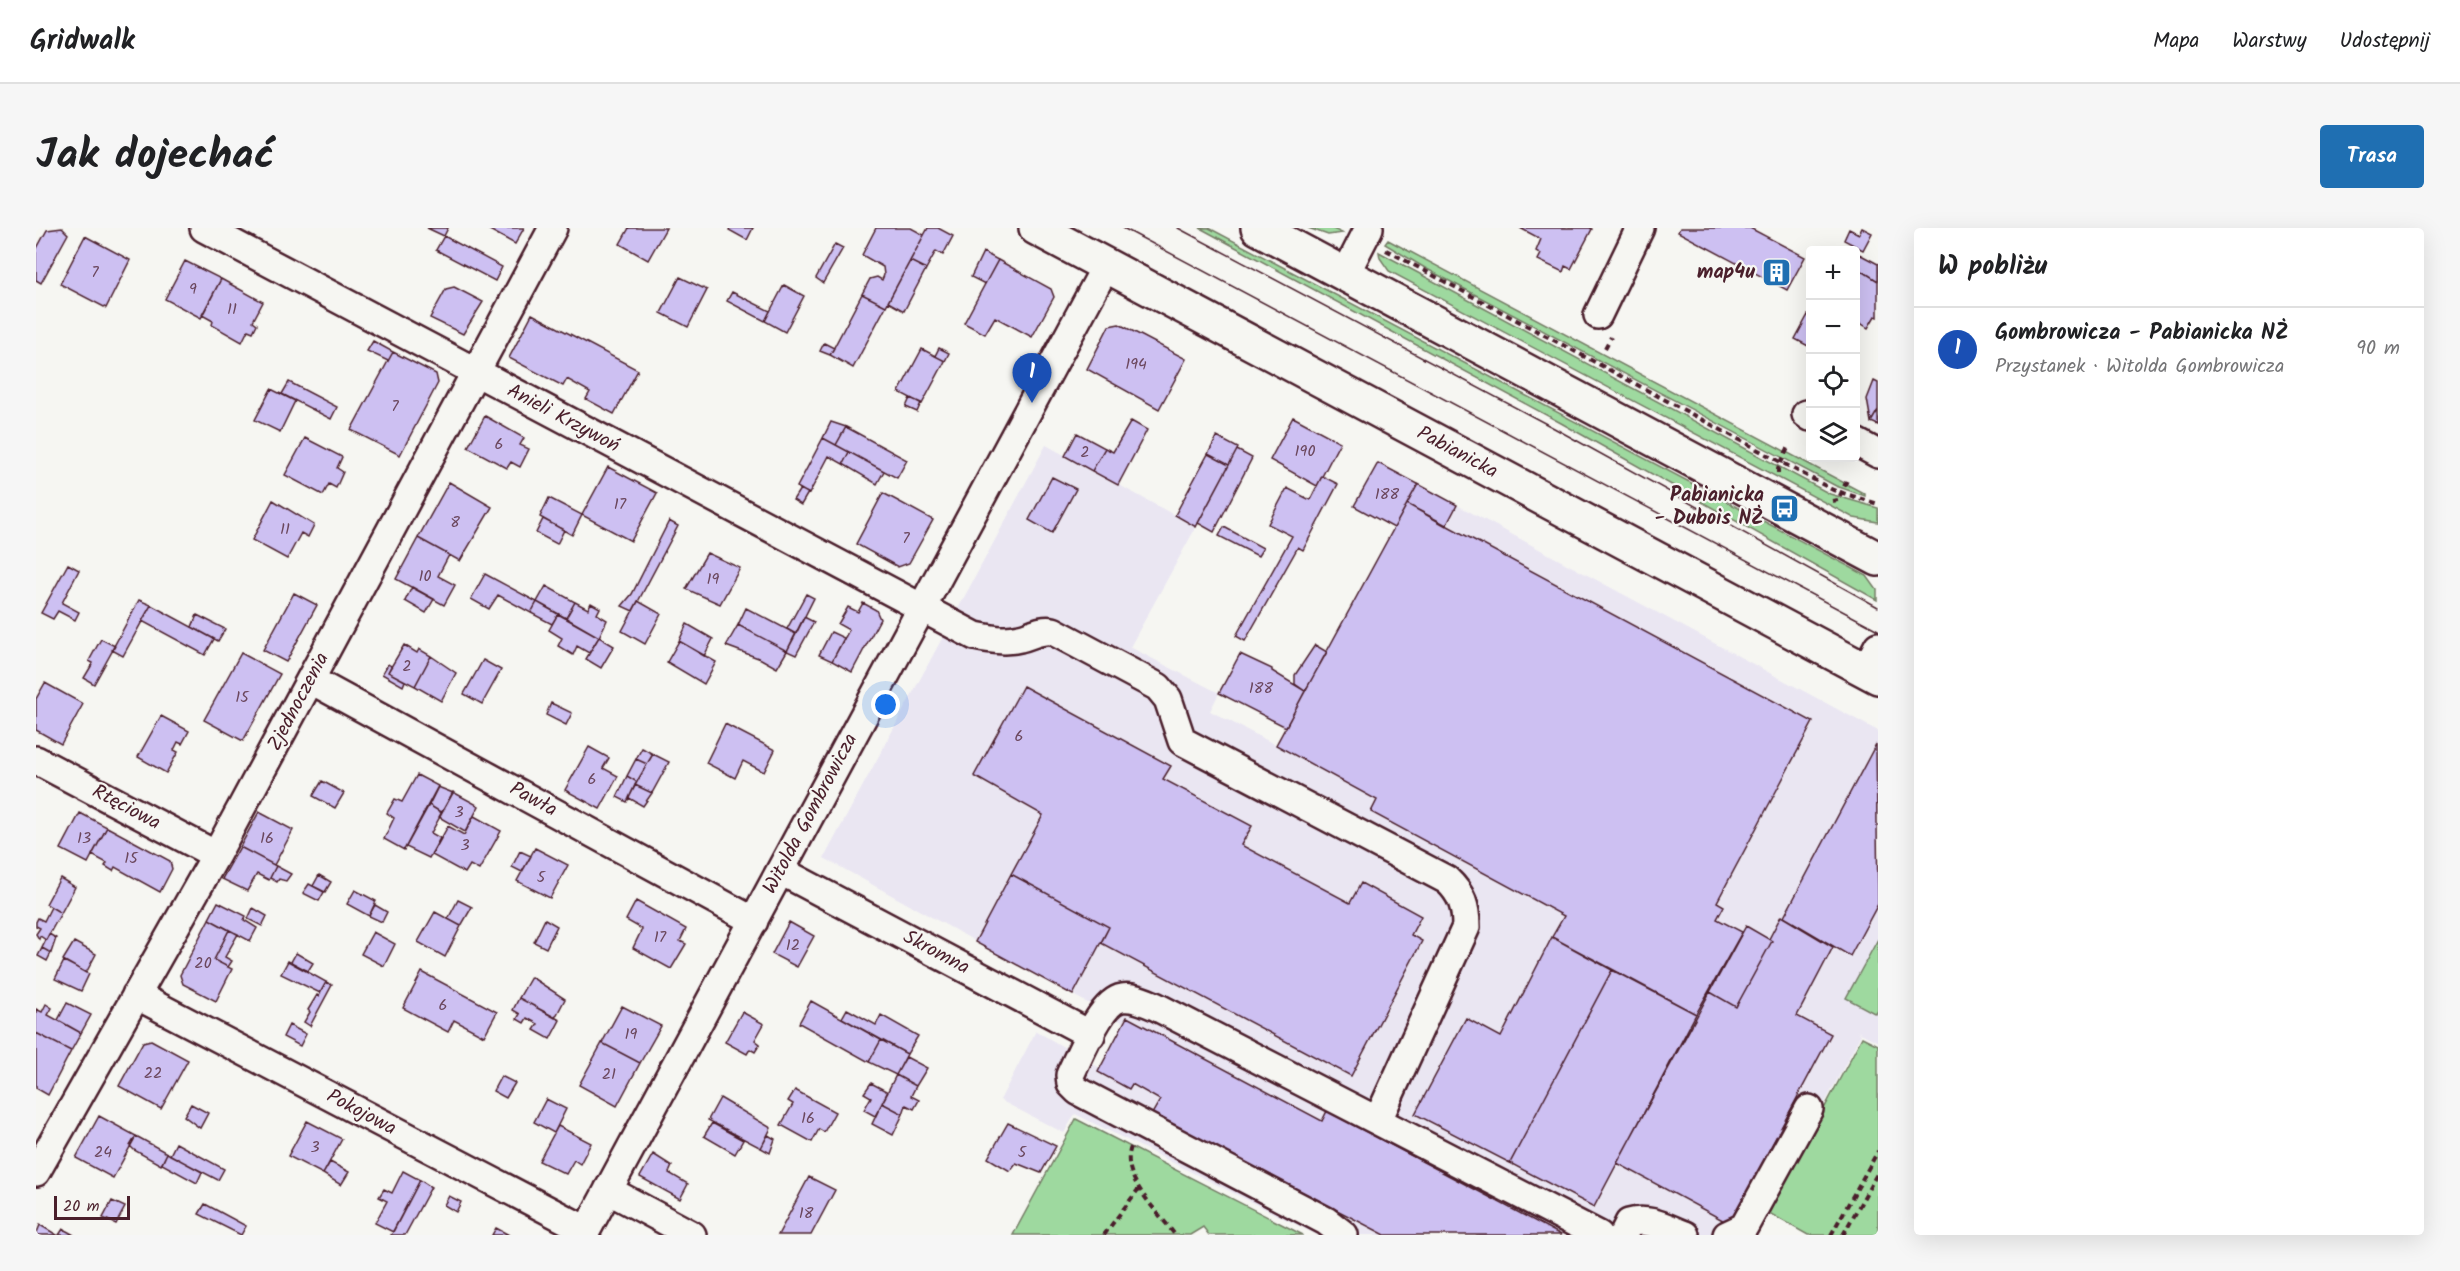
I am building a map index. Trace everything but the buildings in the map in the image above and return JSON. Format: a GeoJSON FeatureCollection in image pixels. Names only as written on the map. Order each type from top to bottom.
{"type":"FeatureCollection","features":[{"type":"Feature","properties":{"kind":"main road","name":"Pabianicka"},"geometry":{"type":"LineString","coordinates":[[1036,228],[1874,664]]}},
{"type":"Feature","properties":{"kind":"main road"},"geometry":{"type":"LineString","coordinates":[[1258,228],[1878,559]]}},
{"type":"Feature","properties":{"kind":"street","name":"Anieli Krzywoń"},"geometry":{"type":"LineString","coordinates":[[204,228],[975,636],[998,640],[1019,638],[1041,630],[1053,631],[1158,687],[1168,699],[1182,741],[1447,880],[1456,888],[1466,908],[1466,927],[1378,1120]]}},
{"type":"Feature","properties":{"kind":"street","name":"Zjednoczenia"},"geometry":{"type":"LineString","coordinates":[[36,1172],[216,855],[553,228]]}},
{"type":"Feature","properties":{"kind":"street"},"geometry":{"type":"LineString","coordinates":[[1598,315],[1640,228]]}},
{"type":"Feature","properties":{"kind":"street"},"geometry":{"type":"LineString","coordinates":[[1345,275],[1367,233]]}},
{"type":"Feature","properties":{"kind":"street","name":"Witolda Gombrowicza"},"geometry":{"type":"LineString","coordinates":[[585,1233],[1106,266]]}},
{"type":"Feature","properties":{"kind":"street"},"geometry":{"type":"LineString","coordinates":[[1860,444],[1878,454]]}},
{"type":"Feature","properties":{"kind":"street","name":"Pawła"},"geometry":{"type":"LineString","coordinates":[[311,680],[754,921]]}},
{"type":"Feature","properties":{"kind":"street","name":"Rtęciowa"},"geometry":{"type":"LineString","coordinates":[[36,760],[216,855]]}},
{"type":"Feature","properties":{"kind":"street","name":"Skromna"},"geometry":{"type":"LineString","coordinates":[[781,871],[1091,1035]]}},
{"type":"Feature","properties":{"kind":"street","name":"Pokojowa"},"geometry":{"type":"LineString","coordinates":[[136,995],[585,1233]]}},
{"type":"Feature","properties":{"kind":"street"},"geometry":{"type":"LineString","coordinates":[[1344,1235],[1326,1221],[1078,1091],[1071,1084],[1070,1076],[1107,1006],[1123,998],[1137,999],[1378,1120],[1599,1235]]}},
{"type":"Feature","properties":{"kind":"street"},"geometry":{"type":"LineString","coordinates":[[1727,1235],[1744,1227],[1809,1109]]}},
{"type":"Feature","properties":{"kind":"street"},"geometry":{"type":"LineString","coordinates":[[608,1190],[692,1235]]}},
{"type":"Feature","properties":{"kind":"street"},"geometry":{"type":"LineString","coordinates":[[1623,1235],[1629,1223],[1636,1221],[1658,1222],[1685,1235]]}},
{"type":"Feature","properties":{"kind":"path"},"geometry":{"type":"LineString","coordinates":[[1367,233],[1780,462],[1842,493],[1878,504]]}},
{"type":"Feature","properties":{"kind":"path"},"geometry":{"type":"LineString","coordinates":[[1780,475],[1778,469],[1780,462],[1789,446]]}},
{"type":"Feature","properties":{"kind":"path"},"geometry":{"type":"LineString","coordinates":[[1830,501],[1838,500],[1848,477]]}},
{"type":"Feature","properties":{"kind":"path"},"geometry":{"type":"LineString","coordinates":[[1142,1124],[1128,1157],[1134,1178],[1175,1235]]}},
{"type":"Feature","properties":{"kind":"path"},"geometry":{"type":"LineString","coordinates":[[1831,1235],[1878,1151]]}},
{"type":"Feature","properties":{"kind":"path"},"geometry":{"type":"LineString","coordinates":[[1844,1235],[1878,1172]]}},
{"type":"Feature","properties":{"kind":"path"},"geometry":{"type":"LineString","coordinates":[[1104,1235],[1140,1187]]}},
{"type":"Feature","properties":{"kind":"shaded area"},"geometry":{"type":"Polygon","coordinates":[[[1046,445],[1196,527],[1130,647],[1219,693],[1210,711],[1276,745],[1418,484],[1878,731],[1878,1042],[1857,1031],[1861,1034],[1759,1229],[1742,1235],[1317,1235],[1075,1114],[1064,1133],[1000,1100],[1036,1031],[1100,1068],[1124,1023],[824,858],[1046,445]]]}},
{"type":"Feature","properties":{"kind":"green space"},"geometry":{"type":"Polygon","coordinates":[[[1200,228],[1209,228],[1867,576],[1877,590],[1877,600],[1561,423],[1200,228]]]}},
{"type":"Feature","properties":{"kind":"green space"},"geometry":{"type":"Polygon","coordinates":[[[1308,228],[1331,228],[1342,233],[1328,235],[1308,228]]]}},
{"type":"Feature","properties":{"kind":"green space"},"geometry":{"type":"Polygon","coordinates":[[[1388,240],[1865,496],[1836,486],[1425,268],[1385,244],[1388,240]]]}},
{"type":"Feature","properties":{"kind":"green space"},"geometry":{"type":"Polygon","coordinates":[[[1379,252],[1830,494],[1878,508],[1878,522],[1854,518],[1389,271],[1380,258],[1379,252]]]}},
{"type":"Feature","properties":{"kind":"green space"},"geometry":{"type":"Polygon","coordinates":[[[1878,939],[1878,1010],[1876,1014],[1846,998],[1878,939]]]}},
{"type":"Feature","properties":{"kind":"green space"},"geometry":{"type":"Polygon","coordinates":[[[1862,1037],[1878,1045],[1878,1235],[1808,1235],[1769,1213],[1862,1037]]]}},
{"type":"Feature","properties":{"kind":"green space"},"geometry":{"type":"Polygon","coordinates":[[[1076,1119],[1303,1235],[1209,1235],[1203,1227],[1190,1235],[1013,1235],[1076,1119]]]}},
{"type":"Feature","properties":{"kind":"tram line"},"geometry":{"type":"LineString","coordinates":[[1123,228],[1878,630]]}},
{"type":"Feature","properties":{"kind":"tram line"},"geometry":{"type":"LineString","coordinates":[[1178,228],[1554,428],[1878,607]]}},
{"type":"Feature","properties":{"kind":"place","name":"map4u"},"geometry":{"type":"Point","coordinates":[1776,273]}},
{"type":"Feature","properties":{"kind":"place","name":"Gombrowicza - Pabianicka NŻ"},"geometry":{"type":"Point","coordinates":[1032,403]}},
{"type":"Feature","properties":{"kind":"place","name":"Pabianicka - Dubois NŻ"},"geometry":{"type":"Point","coordinates":[1785,508]}}]}
